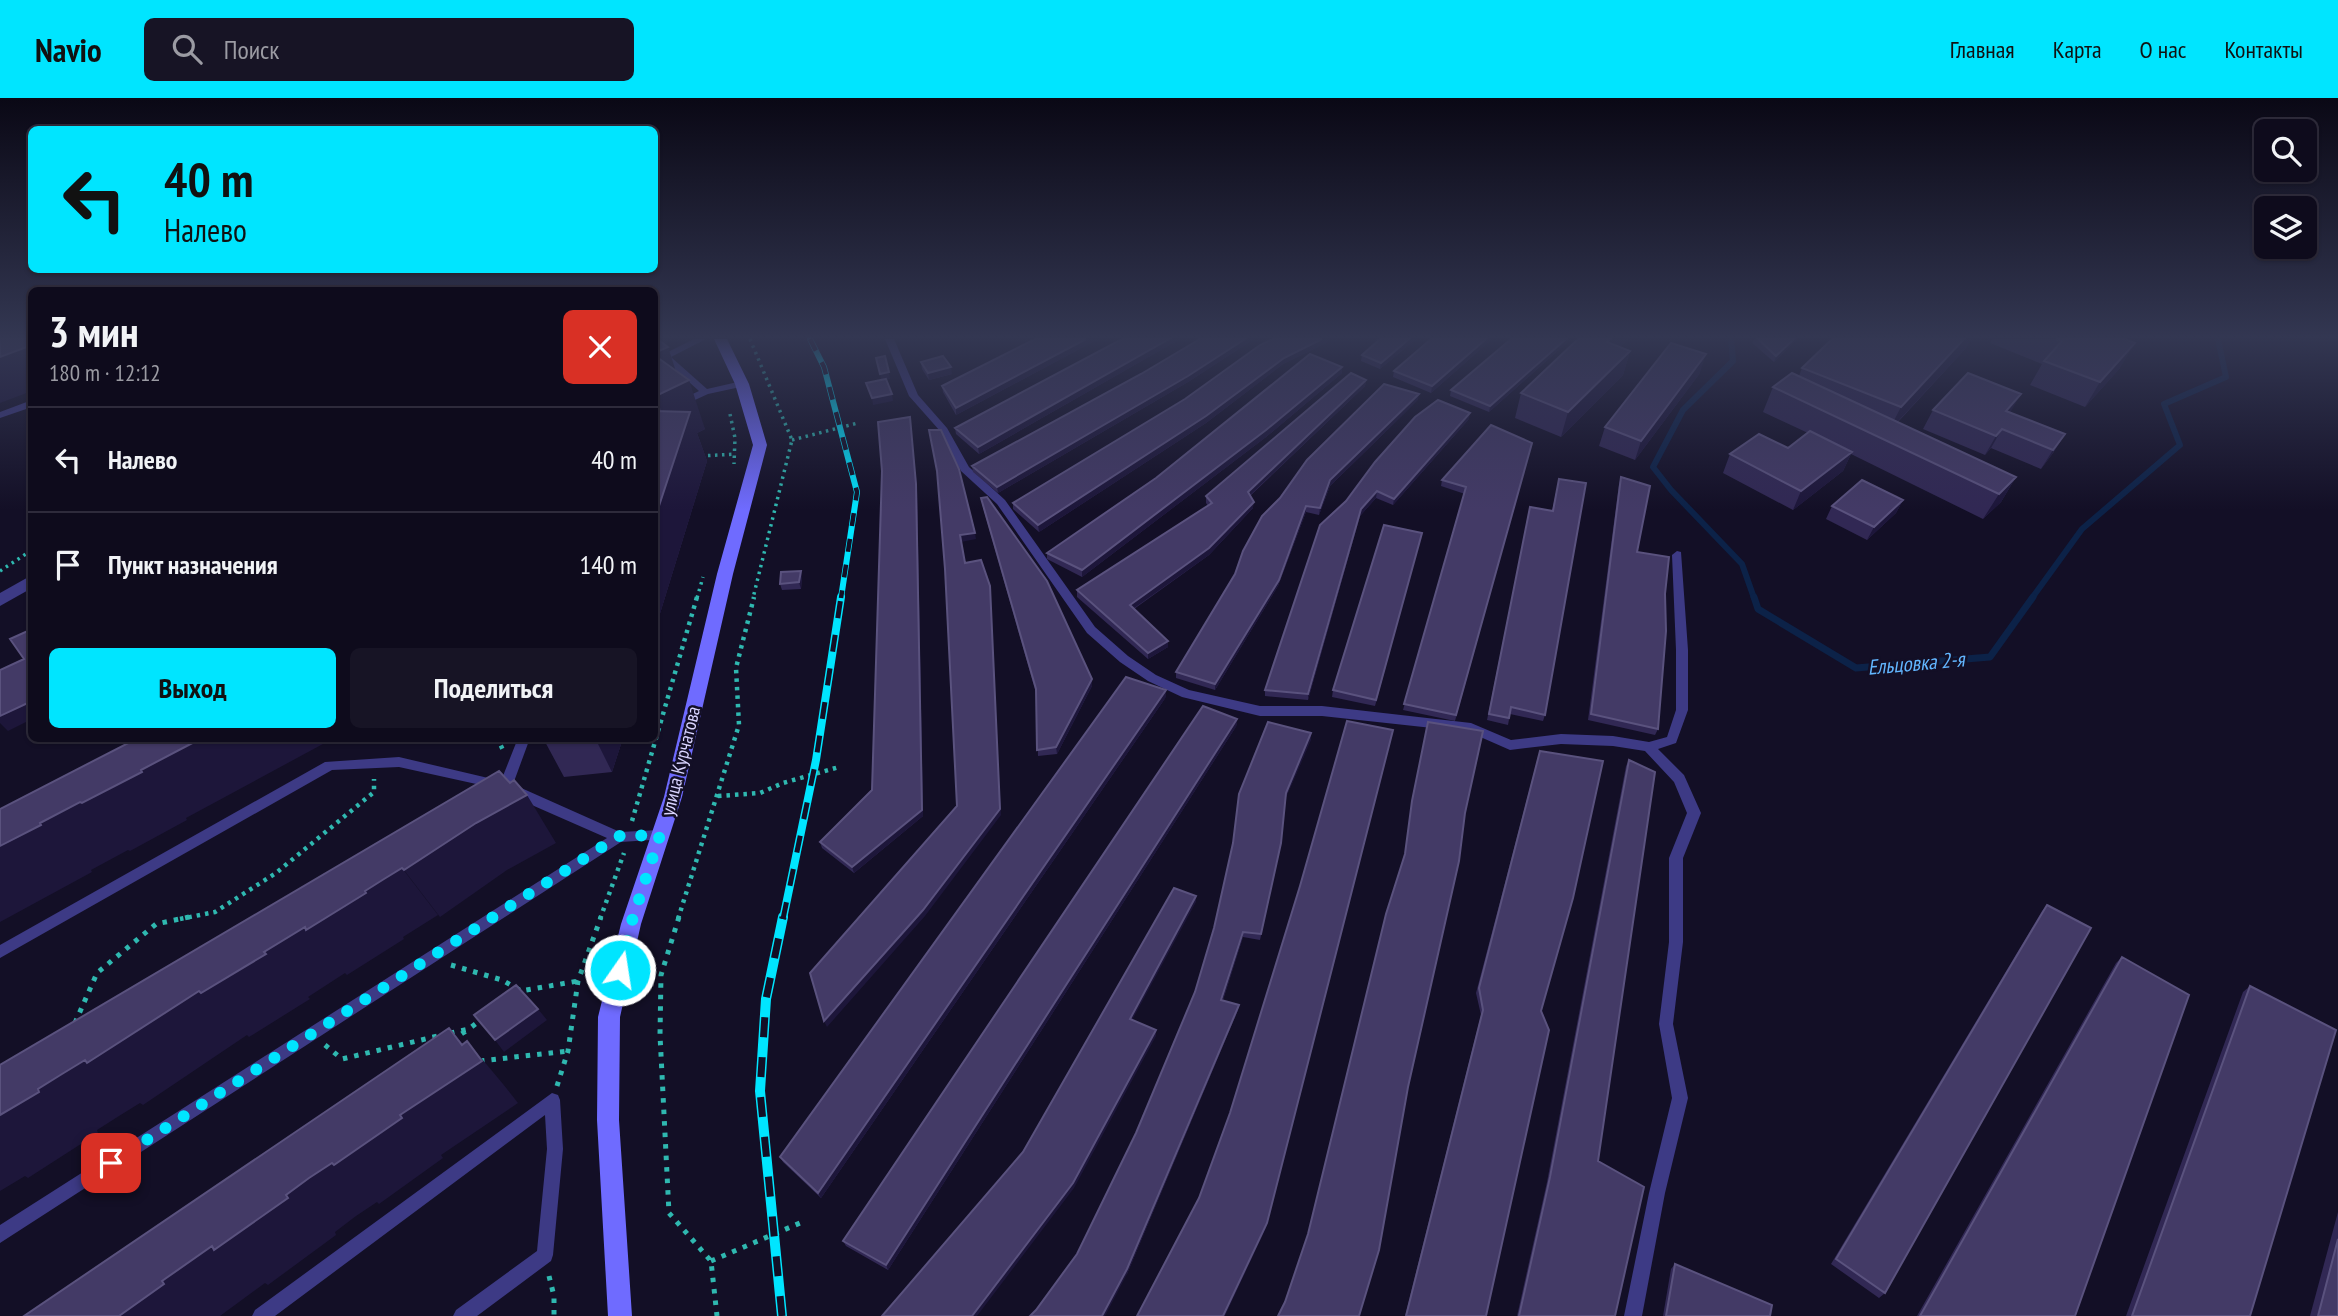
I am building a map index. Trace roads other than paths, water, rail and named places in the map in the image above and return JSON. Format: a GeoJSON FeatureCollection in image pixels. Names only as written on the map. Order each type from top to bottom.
{"type":"FeatureCollection","features":[{"type":"Feature","properties":{"kind":"main road","name":"улица Курчатова"},"geometry":{"type":"LineString","coordinates":[[620,1316],[608,1120],[609,1017],[631,924],[673,797],[725,574],[760,445],[738,396]]}},
{"type":"Feature","properties":{"kind":"street"},"geometry":{"type":"LineString","coordinates":[[0,600],[28,582]]}},
{"type":"Feature","properties":{"kind":"lane"},"geometry":{"type":"LineString","coordinates":[[681,403],[697,396]]}},
{"type":"Feature","properties":{"kind":"lane"},"geometry":{"type":"LineString","coordinates":[[914,396],[944,430],[965,469],[1001,502],[1091,630],[1124,659],[1152,678],[1186,694],[1260,711],[1322,711],[1471,728],[1510,744],[1561,739],[1649,747],[1672,740],[1682,710],[1677,555]]}},
{"type":"Feature","properties":{"kind":"lane"},"geometry":{"type":"LineString","coordinates":[[0,415],[28,404]]}},
{"type":"Feature","properties":{"kind":"lane"},"geometry":{"type":"LineString","coordinates":[[505,788],[522,742]]}},
{"type":"Feature","properties":{"kind":"lane"},"geometry":{"type":"LineString","coordinates":[[1633,1316],[1657,1194],[1680,1098],[1666,1024],[1676,942],[1676,858],[1694,813],[1679,779],[1649,747]]}},
{"type":"Feature","properties":{"kind":"lane"},"geometry":{"type":"LineString","coordinates":[[0,952],[330,765],[399,762],[505,788],[624,836],[660,835]]}},
{"type":"Feature","properties":{"kind":"lane"},"geometry":{"type":"LineString","coordinates":[[0,1235],[624,836]]}},
{"type":"Feature","properties":{"kind":"lane"},"geometry":{"type":"LineString","coordinates":[[261,1316],[552,1100],[555,1149],[545,1255],[462,1316]]}},
{"type":"Feature","properties":{"kind":"waterway","name":"Ельцовка 2-я"},"geometry":{"type":"LineString","coordinates":[[1697,396],[1683,410],[1653,467],[1671,490],[1742,564],[1754,598]]}},
{"type":"Feature","properties":{"kind":"waterway","name":"Ельцовка 2-я"},"geometry":{"type":"LineString","coordinates":[[2032,598],[2082,529],[2180,445],[2164,404],[2183,396]]}},
{"type":"Feature","properties":{"kind":"waterway","name":"Ельцовка 2-я"},"geometry":{"type":"LineString","coordinates":[[1754,597],[1758,609],[1856,668],[1990,657],[2033,597]]}},
{"type":"Feature","properties":{"kind":"railway"},"geometry":{"type":"LineString","coordinates":[[832,396],[857,492],[841,598]]}},
{"type":"Feature","properties":{"kind":"railway"},"geometry":{"type":"LineString","coordinates":[[783,919],[816,760],[841,597]]}},
{"type":"Feature","properties":{"kind":"railway"},"geometry":{"type":"LineString","coordinates":[[782,1316],[760,1091],[766,999],[783,917]]}}]}
